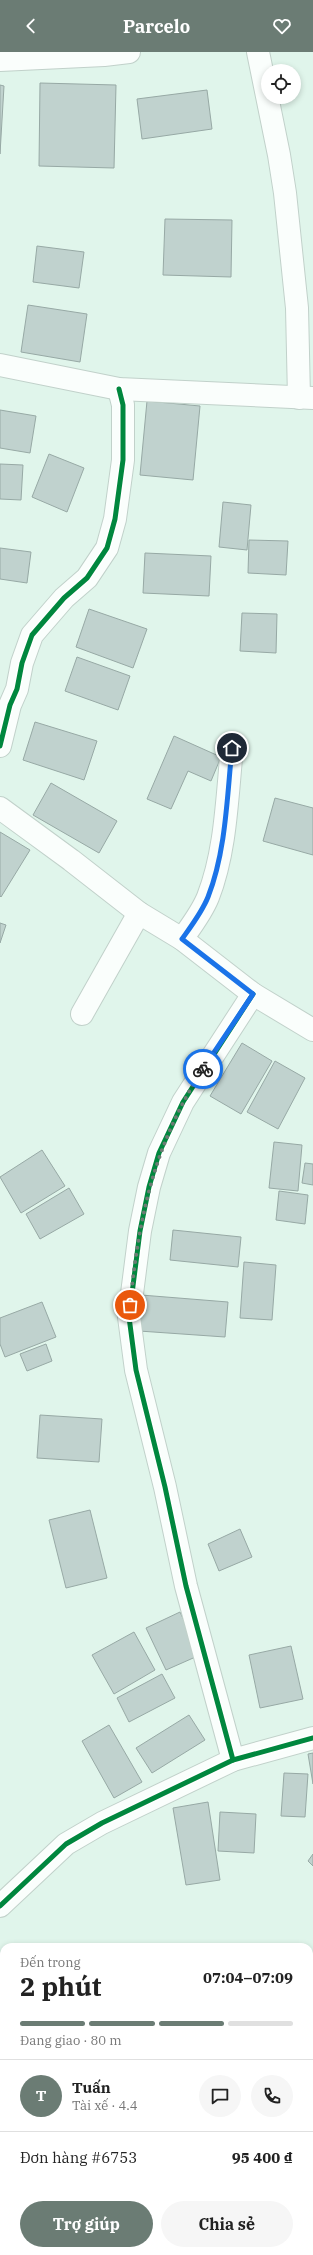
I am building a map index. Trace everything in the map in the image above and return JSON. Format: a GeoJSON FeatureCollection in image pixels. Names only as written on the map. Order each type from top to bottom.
{"type":"FeatureCollection","features":[{"type":"Feature","properties":{"kind":"street"},"geometry":{"type":"LineString","coordinates":[[0,60],[104,55],[130,52]]}},
{"type":"Feature","properties":{"kind":"street"},"geometry":{"type":"LineString","coordinates":[[0,365],[119,389],[306,398],[285,193],[279,155],[258,52]]}},
{"type":"Feature","properties":{"kind":"street"},"geometry":{"type":"LineString","coordinates":[[0,746],[10,705],[17,689],[22,663],[32,635],[64,598],[87,578],[107,548],[115,519],[123,460],[123,405],[119,389]]}},
{"type":"Feature","properties":{"kind":"street"},"geometry":{"type":"LineString","coordinates":[[182,939],[208,897],[214,878],[222,837],[232,748]]}},
{"type":"Feature","properties":{"kind":"street"},"geometry":{"type":"LineString","coordinates":[[0,808],[72,860],[139,913],[182,939],[253,994],[313,1030]]}},
{"type":"Feature","properties":{"kind":"street"},"geometry":{"type":"LineString","coordinates":[[82,1014],[139,913]]}},
{"type":"Feature","properties":{"kind":"street"},"geometry":{"type":"LineString","coordinates":[[233,1760],[186,1586],[165,1487],[136,1370],[129,1334],[129,1317],[140,1231],[149,1187],[159,1153],[183,1102],[253,994]]}},
{"type":"Feature","properties":{"kind":"street"},"geometry":{"type":"LineString","coordinates":[[0,1906],[66,1844],[102,1823],[233,1760],[313,1738]]}},
{"type":"Feature","properties":{"kind":"building"},"geometry":{"type":"Polygon","coordinates":[[[40,83],[116,85],[114,168],[39,166],[40,83]]]}},
{"type":"Feature","properties":{"kind":"building"},"geometry":{"type":"Polygon","coordinates":[[[0,85],[4,86],[0,154],[0,85]]]}},
{"type":"Feature","properties":{"kind":"building"},"geometry":{"type":"Polygon","coordinates":[[[207,90],[212,129],[142,139],[137,99],[207,90]]]}},
{"type":"Feature","properties":{"kind":"building"},"geometry":{"type":"Polygon","coordinates":[[[165,219],[232,220],[231,277],[163,275],[165,219]]]}},
{"type":"Feature","properties":{"kind":"building"},"geometry":{"type":"Polygon","coordinates":[[[37,246],[84,252],[79,288],[33,282],[37,246]]]}},
{"type":"Feature","properties":{"kind":"building"},"geometry":{"type":"Polygon","coordinates":[[[28,305],[87,314],[80,362],[21,352],[28,305]]]}},
{"type":"Feature","properties":{"kind":"building"},"geometry":{"type":"Polygon","coordinates":[[[147,401],[200,406],[193,480],[140,475],[147,401]]]}},
{"type":"Feature","properties":{"kind":"building"},"geometry":{"type":"Polygon","coordinates":[[[0,410],[36,416],[30,453],[0,448],[0,410]]]}},
{"type":"Feature","properties":{"kind":"building"},"geometry":{"type":"Polygon","coordinates":[[[49,454],[84,468],[67,512],[32,497],[49,454]]]}},
{"type":"Feature","properties":{"kind":"building"},"geometry":{"type":"Polygon","coordinates":[[[0,464],[23,465],[21,500],[0,499],[0,464]]]}},
{"type":"Feature","properties":{"kind":"building"},"geometry":{"type":"Polygon","coordinates":[[[223,502],[251,505],[247,550],[219,547],[223,502]]]}},
{"type":"Feature","properties":{"kind":"building"},"geometry":{"type":"Polygon","coordinates":[[[249,540],[288,541],[286,575],[248,573],[249,540]]]}},
{"type":"Feature","properties":{"kind":"building"},"geometry":{"type":"Polygon","coordinates":[[[0,548],[31,552],[27,583],[0,579],[0,548]]]}},
{"type":"Feature","properties":{"kind":"building"},"geometry":{"type":"Polygon","coordinates":[[[145,553],[211,556],[209,596],[143,593],[145,553]]]}},
{"type":"Feature","properties":{"kind":"building"},"geometry":{"type":"Polygon","coordinates":[[[89,609],[147,629],[133,668],[76,647],[89,609]]]}},
{"type":"Feature","properties":{"kind":"building"},"geometry":{"type":"Polygon","coordinates":[[[242,613],[277,614],[276,653],[240,651],[242,613]]]}},
{"type":"Feature","properties":{"kind":"building"},"geometry":{"type":"Polygon","coordinates":[[[77,657],[130,676],[118,710],[65,691],[77,657]]]}},
{"type":"Feature","properties":{"kind":"building"},"geometry":{"type":"Polygon","coordinates":[[[35,722],[97,741],[84,780],[23,760],[35,722]]]}},
{"type":"Feature","properties":{"kind":"building"},"geometry":{"type":"Polygon","coordinates":[[[174,736],[221,757],[211,781],[188,771],[171,809],[147,799],[174,736]]]}},
{"type":"Feature","properties":{"kind":"building"},"geometry":{"type":"Polygon","coordinates":[[[51,783],[117,821],[99,853],[33,815],[51,783]]]}},
{"type":"Feature","properties":{"kind":"building"},"geometry":{"type":"Polygon","coordinates":[[[275,798],[313,808],[313,855],[263,841],[275,798]]]}},
{"type":"Feature","properties":{"kind":"building"},"geometry":{"type":"Polygon","coordinates":[[[0,832],[30,850],[1,897],[0,896],[0,832]]]}},
{"type":"Feature","properties":{"kind":"building"},"geometry":{"type":"Polygon","coordinates":[[[0,923],[6,925],[0,943],[0,923]]]}},
{"type":"Feature","properties":{"kind":"building"},"geometry":{"type":"Polygon","coordinates":[[[242,1043],[272,1061],[241,1114],[210,1096],[242,1043]]]}},
{"type":"Feature","properties":{"kind":"building"},"geometry":{"type":"Polygon","coordinates":[[[275,1061],[305,1078],[278,1129],[247,1112],[275,1061]]]}},
{"type":"Feature","properties":{"kind":"building"},"geometry":{"type":"Polygon","coordinates":[[[274,1142],[302,1145],[298,1191],[269,1188],[274,1142]]]}},
{"type":"Feature","properties":{"kind":"building"},"geometry":{"type":"Polygon","coordinates":[[[42,1150],[65,1186],[21,1213],[0,1177],[42,1150]]]}},
{"type":"Feature","properties":{"kind":"building"},"geometry":{"type":"Polygon","coordinates":[[[305,1163],[313,1164],[313,1185],[302,1183],[305,1163]]]}},
{"type":"Feature","properties":{"kind":"building"},"geometry":{"type":"Polygon","coordinates":[[[69,1188],[84,1214],[40,1239],[26,1214],[69,1188]]]}},
{"type":"Feature","properties":{"kind":"building"},"geometry":{"type":"Polygon","coordinates":[[[279,1191],[308,1195],[305,1224],[276,1220],[279,1191]]]}},
{"type":"Feature","properties":{"kind":"building"},"geometry":{"type":"Polygon","coordinates":[[[173,1230],[241,1237],[238,1267],[170,1260],[173,1230]]]}},
{"type":"Feature","properties":{"kind":"building"},"geometry":{"type":"Polygon","coordinates":[[[244,1262],[276,1265],[272,1320],[240,1318],[244,1262]]]}},
{"type":"Feature","properties":{"kind":"building"},"geometry":{"type":"Polygon","coordinates":[[[141,1295],[228,1302],[225,1337],[139,1331],[141,1295]]]}},
{"type":"Feature","properties":{"kind":"building"},"geometry":{"type":"Polygon","coordinates":[[[42,1302],[56,1337],[5,1357],[0,1344],[0,1318],[42,1302]]]}},
{"type":"Feature","properties":{"kind":"building"},"geometry":{"type":"Polygon","coordinates":[[[46,1344],[52,1361],[27,1371],[20,1354],[46,1344]]]}},
{"type":"Feature","properties":{"kind":"building"},"geometry":{"type":"Polygon","coordinates":[[[40,1415],[102,1419],[99,1462],[37,1458],[40,1415]]]}},
{"type":"Feature","properties":{"kind":"building"},"geometry":{"type":"Polygon","coordinates":[[[90,1510],[107,1578],[66,1588],[49,1520],[90,1510]]]}},
{"type":"Feature","properties":{"kind":"building"},"geometry":{"type":"Polygon","coordinates":[[[240,1529],[252,1557],[219,1571],[208,1544],[240,1529]]]}},
{"type":"Feature","properties":{"kind":"building"},"geometry":{"type":"Polygon","coordinates":[[[180,1612],[200,1655],[166,1670],[146,1628],[180,1612]]]}},
{"type":"Feature","properties":{"kind":"building"},"geometry":{"type":"Polygon","coordinates":[[[134,1632],[155,1670],[114,1694],[92,1655],[134,1632]]]}},
{"type":"Feature","properties":{"kind":"building"},"geometry":{"type":"Polygon","coordinates":[[[291,1646],[303,1699],[260,1708],[249,1655],[291,1646]]]}},
{"type":"Feature","properties":{"kind":"building"},"geometry":{"type":"Polygon","coordinates":[[[162,1674],[175,1698],[129,1722],[117,1698],[162,1674]]]}},
{"type":"Feature","properties":{"kind":"building"},"geometry":{"type":"Polygon","coordinates":[[[189,1715],[205,1740],[152,1773],[136,1748],[189,1715]]]}},
{"type":"Feature","properties":{"kind":"building"},"geometry":{"type":"Polygon","coordinates":[[[109,1725],[142,1782],[114,1798],[82,1741],[109,1725]]]}},
{"type":"Feature","properties":{"kind":"building"},"geometry":{"type":"Polygon","coordinates":[[[313,1753],[313,1784],[308,1754],[313,1753]]]}},
{"type":"Feature","properties":{"kind":"building"},"geometry":{"type":"Polygon","coordinates":[[[284,1773],[308,1774],[305,1817],[281,1816],[284,1773]]]}},
{"type":"Feature","properties":{"kind":"building"},"geometry":{"type":"Polygon","coordinates":[[[208,1802],[220,1880],[186,1885],[173,1808],[208,1802]]]}},
{"type":"Feature","properties":{"kind":"building"},"geometry":{"type":"Polygon","coordinates":[[[220,1812],[256,1814],[254,1853],[218,1851],[220,1812]]]}},
{"type":"Feature","properties":{"kind":"building"},"geometry":{"type":"Polygon","coordinates":[[[313,1854],[313,1866],[308,1861],[313,1854]]]}},
{"type":"Feature","properties":{"kind":"cycle path"},"geometry":{"type":"LineString","coordinates":[[0,746],[10,705],[17,689],[22,663],[32,635],[64,598],[87,578],[107,548],[115,519],[123,460],[123,405],[119,389]]}},
{"type":"Feature","properties":{"kind":"cycle path"},"geometry":{"type":"LineString","coordinates":[[233,1760],[186,1586],[165,1487],[136,1370],[129,1317],[140,1231],[149,1187],[159,1153],[183,1102],[253,994]]}},
{"type":"Feature","properties":{"kind":"cycle path"},"geometry":{"type":"LineString","coordinates":[[0,1906],[66,1844],[102,1823],[233,1760],[313,1738]]}},
{"type":"Feature","properties":{"kind":"way so far"},"geometry":{"type":"LineString","coordinates":[[130,1305],[140,1231],[149,1187],[159,1153],[183,1102],[203,1069]]}},
{"type":"Feature","properties":{"kind":"route"},"geometry":{"type":"LineString","coordinates":[[203,1069],[253,994],[182,939],[198,916],[208,897],[214,878],[222,837],[232,748]]}}]}
